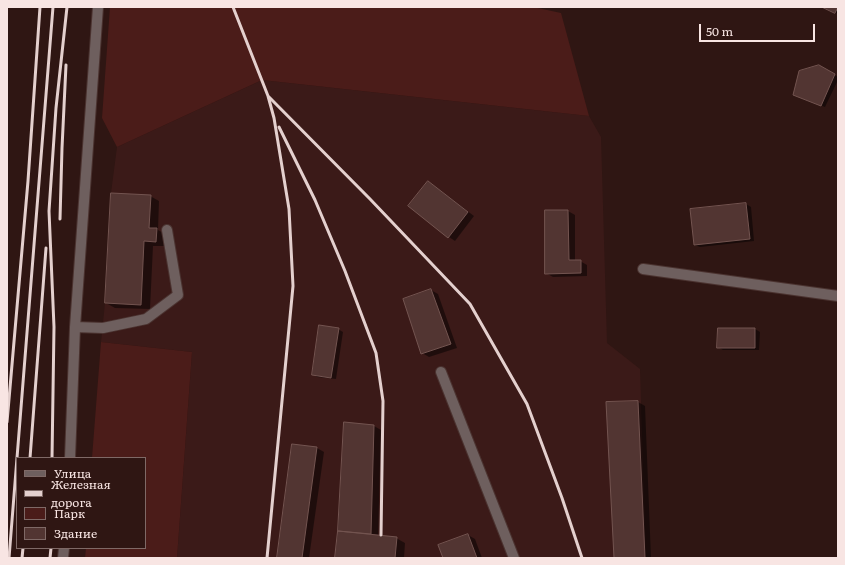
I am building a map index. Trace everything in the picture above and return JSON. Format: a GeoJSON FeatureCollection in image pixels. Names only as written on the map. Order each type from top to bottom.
{"type":"FeatureCollection","features":[{"type":"Feature","properties":{"kind":"street"},"geometry":{"type":"LineString","coordinates":[[70,457],[75,327],[98,7]]}},
{"type":"Feature","properties":{"kind":"street"},"geometry":{"type":"LineString","coordinates":[[75,327],[103,328],[146,319],[178,295],[167,230]]}},
{"type":"Feature","properties":{"kind":"street"},"geometry":{"type":"LineString","coordinates":[[644,269],[838,296]]}},
{"type":"Feature","properties":{"kind":"street"},"geometry":{"type":"LineString","coordinates":[[441,372],[514,558]]}},
{"type":"Feature","properties":{"kind":"shaded area"},"geometry":{"type":"Polygon","coordinates":[[[262,80],[589,116],[601,137],[607,343],[640,369],[646,558],[177,558],[192,352],[101,342],[105,303],[111,193],[117,147],[262,80]]]}},
{"type":"Feature","properties":{"kind":"green space"},"geometry":{"type":"Polygon","coordinates":[[[110,7],[533,7],[561,13],[589,116],[262,80],[117,147],[102,118],[110,7]]]}},
{"type":"Feature","properties":{"kind":"green space"},"geometry":{"type":"Polygon","coordinates":[[[101,342],[192,352],[177,558],[85,558],[86,549],[146,549],[146,457],[92,457],[101,342]]]}},
{"type":"Feature","properties":{"kind":"building"},"geometry":{"type":"Polygon","coordinates":[[[822,7],[838,7],[835,13],[822,7]]]}},
{"type":"Feature","properties":{"kind":"building"},"geometry":{"type":"Polygon","coordinates":[[[819,65],[835,74],[821,106],[793,95],[799,71],[819,65]]]}},
{"type":"Feature","properties":{"kind":"building"},"geometry":{"type":"Polygon","coordinates":[[[428,181],[468,212],[448,238],[408,206],[428,181]]]}},
{"type":"Feature","properties":{"kind":"building"},"geometry":{"type":"Polygon","coordinates":[[[111,193],[151,195],[149,228],[157,228],[156,242],[144,241],[141,305],[105,303],[111,193]]]}},
{"type":"Feature","properties":{"kind":"building"},"geometry":{"type":"Polygon","coordinates":[[[746,203],[750,239],[694,245],[690,209],[746,203]]]}},
{"type":"Feature","properties":{"kind":"building"},"geometry":{"type":"Polygon","coordinates":[[[545,210],[568,210],[569,260],[581,260],[581,273],[545,274],[545,210]]]}},
{"type":"Feature","properties":{"kind":"building"},"geometry":{"type":"Polygon","coordinates":[[[431,289],[451,344],[421,354],[403,299],[431,289]]]}},
{"type":"Feature","properties":{"kind":"building"},"geometry":{"type":"Polygon","coordinates":[[[319,325],[339,328],[331,378],[312,375],[319,325]]]}},
{"type":"Feature","properties":{"kind":"building"},"geometry":{"type":"Polygon","coordinates":[[[718,328],[755,328],[755,348],[717,348],[718,328]]]}},
{"type":"Feature","properties":{"kind":"building"},"geometry":{"type":"Polygon","coordinates":[[[638,401],[645,558],[614,558],[606,402],[638,401]]]}},
{"type":"Feature","properties":{"kind":"building"},"geometry":{"type":"Polygon","coordinates":[[[344,422],[374,425],[371,534],[338,531],[344,422]]]}},
{"type":"Feature","properties":{"kind":"building"},"geometry":{"type":"Polygon","coordinates":[[[292,444],[317,447],[302,558],[277,558],[292,444]]]}},
{"type":"Feature","properties":{"kind":"building"},"geometry":{"type":"Polygon","coordinates":[[[338,531],[397,537],[395,558],[335,558],[338,531]]]}},
{"type":"Feature","properties":{"kind":"building"},"geometry":{"type":"Polygon","coordinates":[[[468,534],[477,558],[443,558],[438,545],[468,534]]]}},
{"type":"Feature","properties":{"kind":"railway"},"geometry":{"type":"LineString","coordinates":[[7,422],[28,181],[40,7]]}},
{"type":"Feature","properties":{"kind":"railway"},"geometry":{"type":"LineString","coordinates":[[17,457],[53,7]]}},
{"type":"Feature","properties":{"kind":"railway"},"geometry":{"type":"LineString","coordinates":[[52,457],[54,327],[49,211],[56,108],[67,7]]}},
{"type":"Feature","properties":{"kind":"railway"},"geometry":{"type":"LineString","coordinates":[[233,7],[268,96],[274,118],[289,209],[293,286],[267,558]]}},
{"type":"Feature","properties":{"kind":"railway"},"geometry":{"type":"LineString","coordinates":[[60,219],[66,65]]}},
{"type":"Feature","properties":{"kind":"railway"},"geometry":{"type":"LineString","coordinates":[[268,96],[370,199],[470,304],[527,404],[562,498],[582,558]]}},
{"type":"Feature","properties":{"kind":"railway"},"geometry":{"type":"LineString","coordinates":[[279,127],[315,200],[345,271],[376,353],[383,401],[381,535]]}},
{"type":"Feature","properties":{"kind":"railway"},"geometry":{"type":"LineString","coordinates":[[30,457],[46,248]]}},
{"type":"Feature","properties":{"kind":"railway"},"geometry":{"type":"LineString","coordinates":[[9,558],[16,470]]}},
{"type":"Feature","properties":{"kind":"railway"},"geometry":{"type":"LineString","coordinates":[[22,558],[23,549]]}},
{"type":"Feature","properties":{"kind":"railway"},"geometry":{"type":"LineString","coordinates":[[50,558],[51,549]]}}]}
